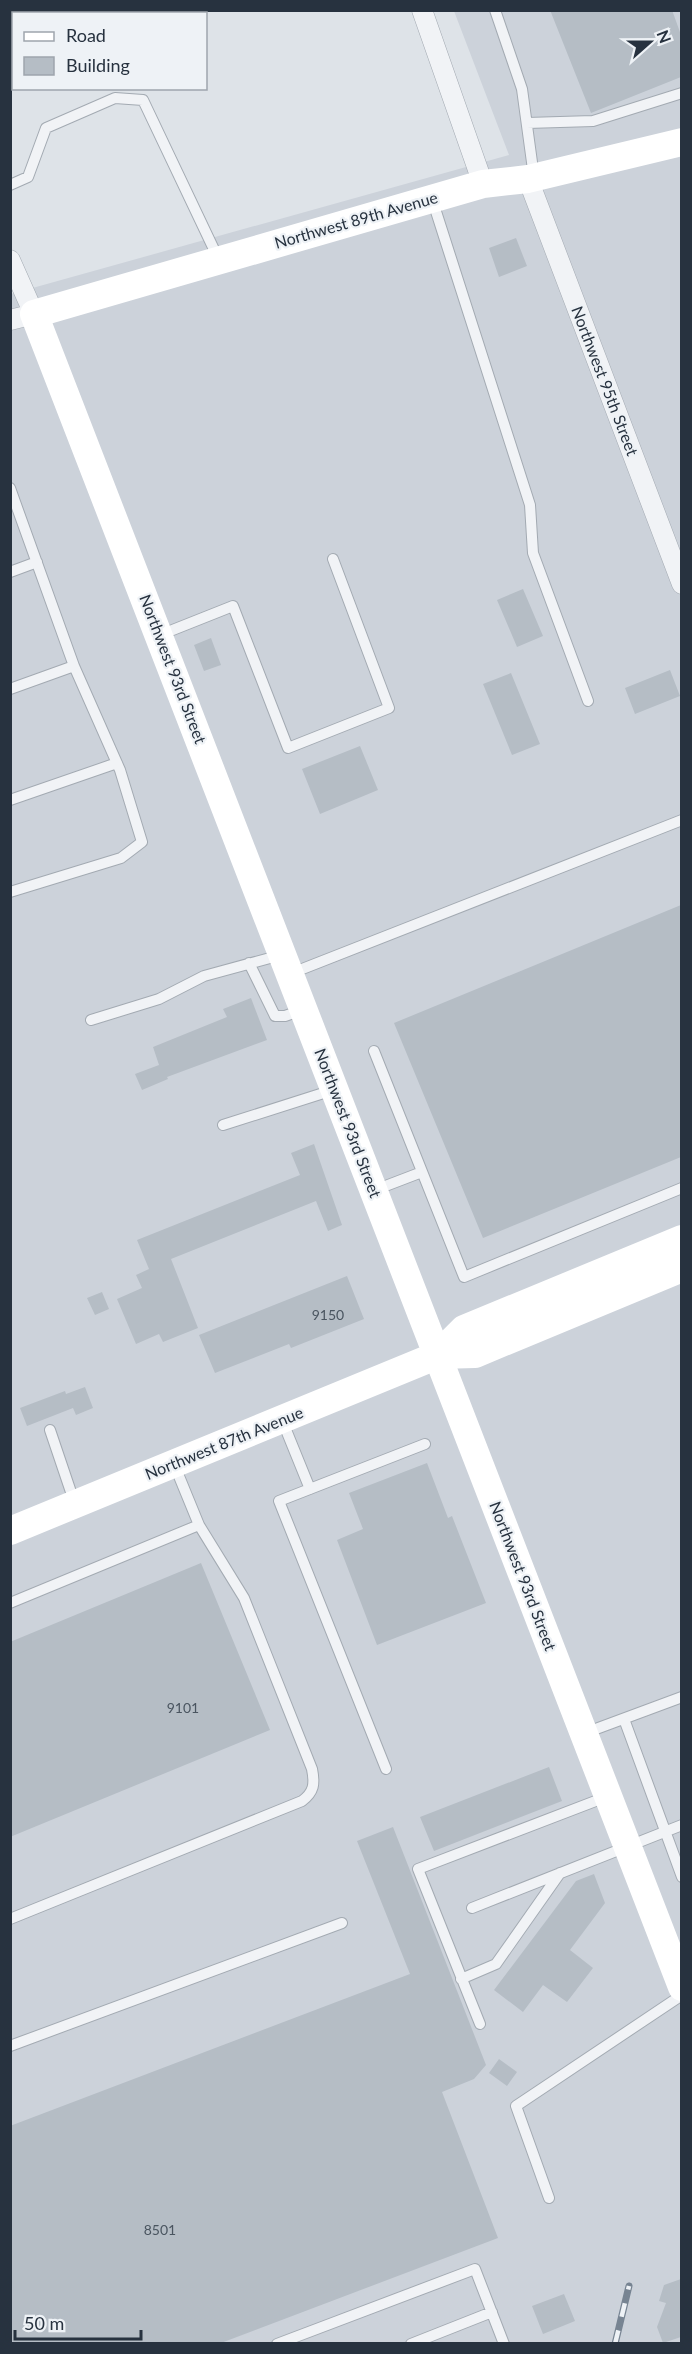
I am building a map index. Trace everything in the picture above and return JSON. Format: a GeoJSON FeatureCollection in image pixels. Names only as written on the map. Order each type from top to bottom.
{"type":"FeatureCollection","features":[{"type":"Feature","properties":{"kind":"street"},"geometry":{"type":"LineString","coordinates":[[422,10],[483,184]]}},
{"type":"Feature","properties":{"kind":"street","name":"Northwest 89th Avenue"},"geometry":{"type":"LineString","coordinates":[[22,317],[483,184],[531,178],[681,142]]}},
{"type":"Feature","properties":{"kind":"street","name":"Northwest 95th Street"},"geometry":{"type":"LineString","coordinates":[[531,178],[681,584]]}},
{"type":"Feature","properties":{"kind":"street","name":"Northwest 93rd Street"},"geometry":{"type":"LineString","coordinates":[[10,260],[22,317],[159,635],[609,1795],[681,1988]]}},
{"type":"Feature","properties":{"kind":"street","name":"Northwest 87th Avenue"},"geometry":{"type":"LineString","coordinates":[[438,1355],[464,1329],[681,1239]]}},
{"type":"Feature","properties":{"kind":"street","name":"Northwest 87th Avenue"},"geometry":{"type":"LineString","coordinates":[[10,1531],[438,1355],[475,1354],[681,1268]]}},
{"type":"Feature","properties":{"kind":"lane"},"geometry":{"type":"LineString","coordinates":[[495,10],[522,89],[531,178]]}},
{"type":"Feature","properties":{"kind":"lane"},"geometry":{"type":"LineString","coordinates":[[527,123],[593,121],[681,93]]}},
{"type":"Feature","properties":{"kind":"lane"},"geometry":{"type":"LineString","coordinates":[[10,185],[28,177],[46,128],[115,98],[143,100],[219,260]]}},
{"type":"Feature","properties":{"kind":"lane"},"geometry":{"type":"LineString","coordinates":[[432,199],[530,505],[534,553],[588,701]]}},
{"type":"Feature","properties":{"kind":"lane"},"geometry":{"type":"LineString","coordinates":[[10,488],[74,666],[117,763],[142,842],[121,858],[10,892]]}},
{"type":"Feature","properties":{"kind":"lane"},"geometry":{"type":"LineString","coordinates":[[159,635],[233,606],[288,748],[389,708],[333,559]]}},
{"type":"Feature","properties":{"kind":"lane"},"geometry":{"type":"LineString","coordinates":[[10,572],[37,562]]}},
{"type":"Feature","properties":{"kind":"lane"},"geometry":{"type":"LineString","coordinates":[[10,689],[74,666]]}},
{"type":"Feature","properties":{"kind":"lane"},"geometry":{"type":"LineString","coordinates":[[10,800],[117,763]]}},
{"type":"Feature","properties":{"kind":"lane"},"geometry":{"type":"LineString","coordinates":[[91,1020],[159,999],[204,976],[249,963],[288,964],[681,820]]}},
{"type":"Feature","properties":{"kind":"lane"},"geometry":{"type":"LineString","coordinates":[[249,963],[275,1016],[285,1016],[305,1008]]}},
{"type":"Feature","properties":{"kind":"lane"},"geometry":{"type":"LineString","coordinates":[[374,1050],[464,1277],[681,1188]]}},
{"type":"Feature","properties":{"kind":"lane"},"geometry":{"type":"LineString","coordinates":[[223,1125],[336,1089]]}},
{"type":"Feature","properties":{"kind":"lane"},"geometry":{"type":"LineString","coordinates":[[374,1190],[422,1172]]}},
{"type":"Feature","properties":{"kind":"lane"},"geometry":{"type":"LineString","coordinates":[[282,1419],[310,1489]]}},
{"type":"Feature","properties":{"kind":"lane"},"geometry":{"type":"LineString","coordinates":[[50,1430],[75,1504]]}},
{"type":"Feature","properties":{"kind":"lane"},"geometry":{"type":"LineString","coordinates":[[386,1769],[279,1501],[425,1444]]}},
{"type":"Feature","properties":{"kind":"lane"},"geometry":{"type":"LineString","coordinates":[[10,1919],[302,1801],[312,1794],[314,1783],[312,1769],[254,1622],[238,1589],[199,1525],[174,1464]]}},
{"type":"Feature","properties":{"kind":"lane"},"geometry":{"type":"LineString","coordinates":[[10,1603],[199,1525]]}},
{"type":"Feature","properties":{"kind":"lane"},"geometry":{"type":"LineString","coordinates":[[584,1733],[681,1697]]}},
{"type":"Feature","properties":{"kind":"lane"},"geometry":{"type":"LineString","coordinates":[[624,1719],[681,1877]]}},
{"type":"Feature","properties":{"kind":"lane"},"geometry":{"type":"LineString","coordinates":[[480,2024],[418,1869],[609,1795]]}},
{"type":"Feature","properties":{"kind":"lane"},"geometry":{"type":"LineString","coordinates":[[472,1908],[681,1825]]}},
{"type":"Feature","properties":{"kind":"lane"},"geometry":{"type":"LineString","coordinates":[[461,1979],[496,1964],[560,1873]]}},
{"type":"Feature","properties":{"kind":"lane"},"geometry":{"type":"LineString","coordinates":[[10,2046],[342,1923]]}},
{"type":"Feature","properties":{"kind":"lane"},"geometry":{"type":"LineString","coordinates":[[549,2198],[516,2106],[681,1995]]}},
{"type":"Feature","properties":{"kind":"lane"},"geometry":{"type":"LineString","coordinates":[[277,2343],[475,2269],[504,2343]]}},
{"type":"Feature","properties":{"kind":"lane"},"geometry":{"type":"LineString","coordinates":[[411,2343],[492,2312]]}},
{"type":"Feature","properties":{"kind":"shaded area"},"geometry":{"type":"Polygon","coordinates":[[[454,11],[681,11],[681,2343],[11,2344],[11,294],[509,155],[454,11]]]}},
{"type":"Feature","properties":{"kind":"building"},"geometry":{"type":"Polygon","coordinates":[[[550,10],[672,10],[681,35],[681,77],[591,113],[550,10]]]}},
{"type":"Feature","properties":{"kind":"building"},"geometry":{"type":"Polygon","coordinates":[[[516,238],[527,266],[499,277],[489,248],[516,238]]]}},
{"type":"Feature","properties":{"kind":"building"},"geometry":{"type":"Polygon","coordinates":[[[523,589],[543,636],[517,647],[497,600],[523,589]]]}},
{"type":"Feature","properties":{"kind":"building"},"geometry":{"type":"Polygon","coordinates":[[[211,638],[221,665],[204,671],[194,645],[211,638]]]}},
{"type":"Feature","properties":{"kind":"building"},"geometry":{"type":"Polygon","coordinates":[[[670,670],[680,696],[635,714],[625,688],[670,670]]]}},
{"type":"Feature","properties":{"kind":"building"},"geometry":{"type":"Polygon","coordinates":[[[511,673],[540,744],[512,755],[483,684],[511,673]]]}},
{"type":"Feature","properties":{"kind":"building"},"geometry":{"type":"Polygon","coordinates":[[[360,746],[378,790],[320,814],[302,769],[360,746]]]}},
{"type":"Feature","properties":{"kind":"building"},"geometry":{"type":"Polygon","coordinates":[[[681,905],[681,1157],[483,1238],[394,1023],[681,905]]]}},
{"type":"Feature","properties":{"kind":"building"},"geometry":{"type":"Polygon","coordinates":[[[251,998],[267,1040],[167,1077],[168,1079],[142,1090],[135,1074],[159,1065],[153,1047],[227,1017],[223,1009],[251,998]]]}},
{"type":"Feature","properties":{"kind":"building"},"geometry":{"type":"Polygon","coordinates":[[[314,1144],[342,1225],[328,1231],[316,1201],[171,1259],[198,1328],[163,1342],[159,1334],[136,1344],[117,1299],[142,1288],[136,1275],[149,1269],[137,1240],[300,1175],[291,1153],[314,1144]]]}},
{"type":"Feature","properties":{"kind":"building"},"geometry":{"type":"Polygon","coordinates":[[[347,1276],[364,1319],[291,1348],[289,1344],[215,1373],[199,1335],[347,1276]]]}},
{"type":"Feature","properties":{"kind":"building"},"geometry":{"type":"Polygon","coordinates":[[[102,1292],[109,1309],[95,1315],[87,1298],[102,1292]]]}},
{"type":"Feature","properties":{"kind":"building"},"geometry":{"type":"Polygon","coordinates":[[[85,1387],[93,1408],[76,1415],[73,1408],[27,1426],[20,1408],[65,1391],[66,1394],[85,1387]]]}},
{"type":"Feature","properties":{"kind":"building"},"geometry":{"type":"Polygon","coordinates":[[[427,1463],[448,1518],[452,1516],[486,1603],[377,1645],[337,1540],[363,1529],[349,1493],[427,1463]]]}},
{"type":"Feature","properties":{"kind":"building"},"geometry":{"type":"Polygon","coordinates":[[[201,1563],[270,1730],[10,1837],[10,1642],[201,1563]]]}},
{"type":"Feature","properties":{"kind":"building"},"geometry":{"type":"Polygon","coordinates":[[[549,1767],[562,1801],[434,1851],[420,1817],[549,1767]]]}},
{"type":"Feature","properties":{"kind":"building"},"geometry":{"type":"Polygon","coordinates":[[[393,1827],[486,2065],[474,2079],[442,2092],[498,2238],[221,2343],[10,2343],[10,2126],[410,1974],[357,1841],[393,1827]]]}},
{"type":"Feature","properties":{"kind":"building"},"geometry":{"type":"Polygon","coordinates":[[[594,1874],[605,1903],[570,1950],[593,1968],[567,2002],[543,1985],[523,2012],[494,1990],[576,1881],[594,1874]]]}},
{"type":"Feature","properties":{"kind":"building"},"geometry":{"type":"Polygon","coordinates":[[[499,2059],[517,2072],[507,2086],[489,2073],[499,2059]]]}},
{"type":"Feature","properties":{"kind":"building"},"geometry":{"type":"Polygon","coordinates":[[[681,2279],[681,2337],[663,2343],[657,2327],[666,2303],[659,2301],[664,2285],[681,2279]]]}},
{"type":"Feature","properties":{"kind":"building"},"geometry":{"type":"Polygon","coordinates":[[[564,2294],[575,2321],[543,2334],[532,2306],[564,2294]]]}},
{"type":"Feature","properties":{"kind":"railway"},"geometry":{"type":"LineString","coordinates":[[615,2344],[629,2286]]}}]}
